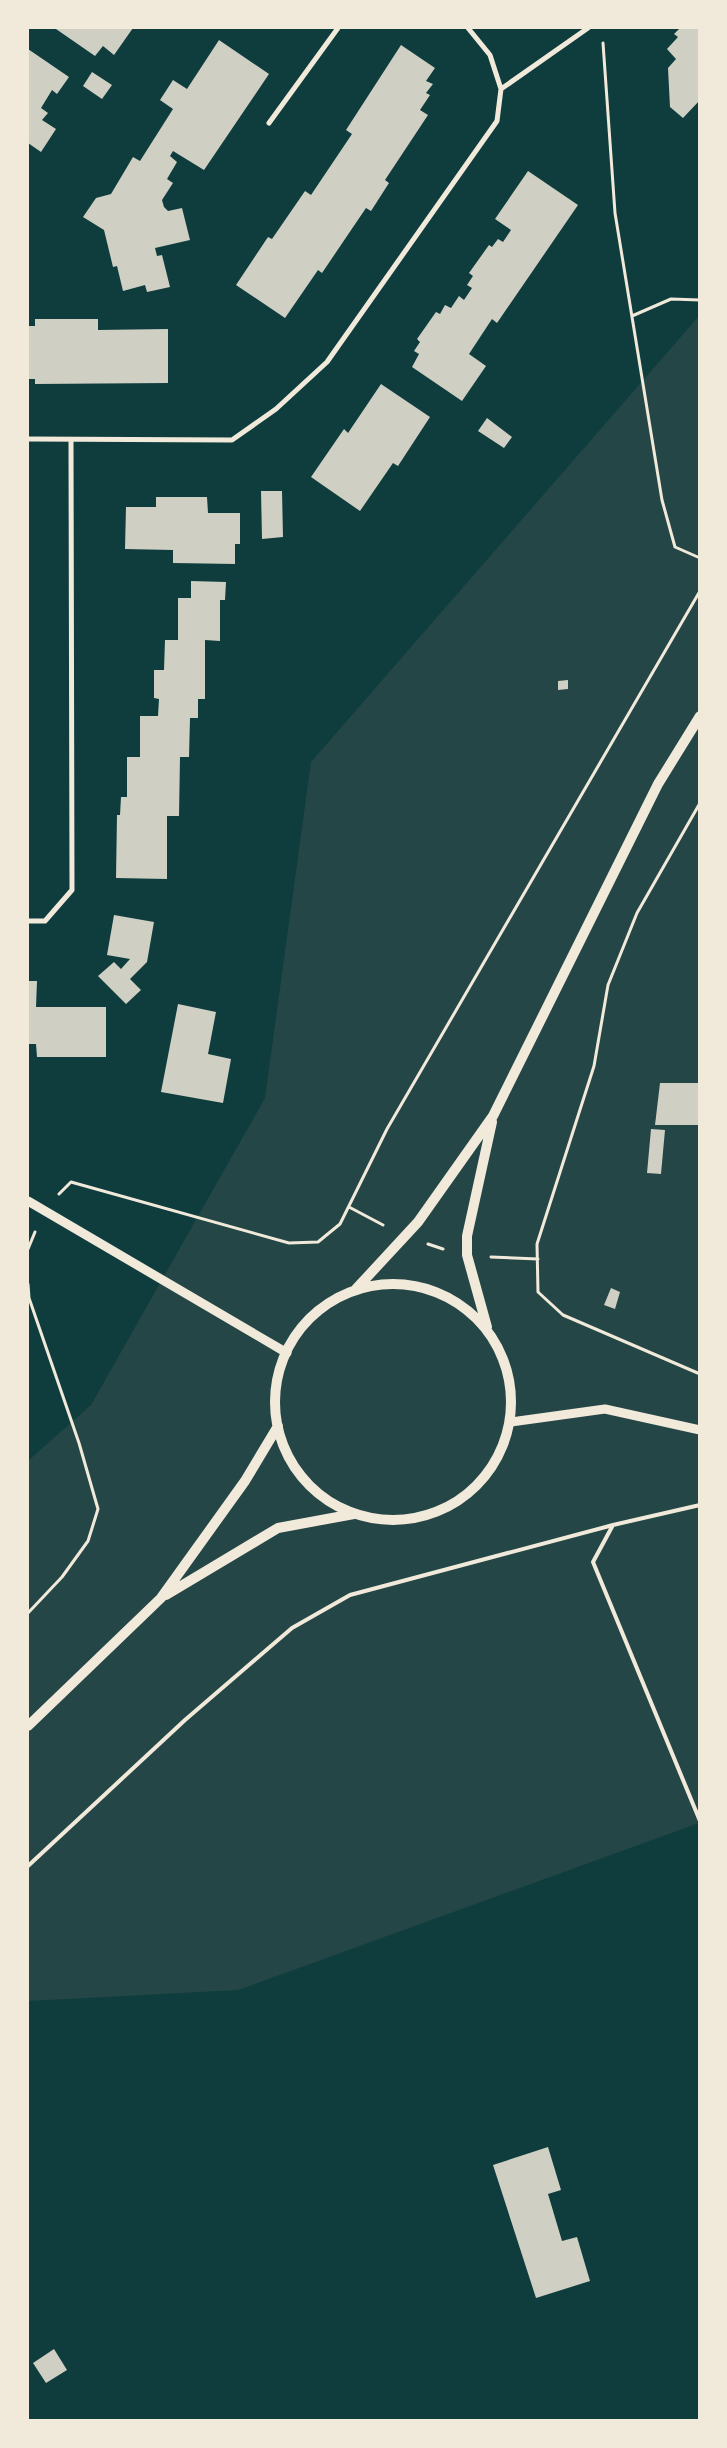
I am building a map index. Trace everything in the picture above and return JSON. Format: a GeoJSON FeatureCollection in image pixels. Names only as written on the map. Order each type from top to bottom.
{"type":"FeatureCollection","features":[{"type":"Feature","properties":{"kind":"main road"},"geometry":{"type":"LineString","coordinates":[[356,1288],[392,1283],[428,1288],[460,1304],[487,1329],[504,1357],[512,1389],[510,1422],[493,1468],[458,1502],[426,1517],[389,1521],[354,1514],[318,1494],[292,1463],[278,1426],[275,1400],[280,1365],[296,1333],[321,1308],[356,1288],[418,1222],[493,1116],[658,784],[700,716]]}},
{"type":"Feature","properties":{"kind":"main road"},"geometry":{"type":"LineString","coordinates":[[487,1329],[467,1255],[467,1236],[493,1116]]}},
{"type":"Feature","properties":{"kind":"main road"},"geometry":{"type":"LineString","coordinates":[[28,1726],[161,1598],[245,1482],[278,1426]]}},
{"type":"Feature","properties":{"kind":"main road"},"geometry":{"type":"LineString","coordinates":[[161,1598],[278,1528],[354,1514]]}},
{"type":"Feature","properties":{"kind":"street"},"geometry":{"type":"LineString","coordinates":[[269,123],[338,28]]}},
{"type":"Feature","properties":{"kind":"street"},"geometry":{"type":"LineString","coordinates":[[28,439],[232,440],[276,409],[327,362],[497,120],[501,89],[490,55],[468,28]]}},
{"type":"Feature","properties":{"kind":"street"},"geometry":{"type":"LineString","coordinates":[[501,89],[588,28]]}},
{"type":"Feature","properties":{"kind":"street"},"geometry":{"type":"LineString","coordinates":[[28,922],[45,921],[72,890],[71,440]]}},
{"type":"Feature","properties":{"kind":"street"},"geometry":{"type":"LineString","coordinates":[[28,1201],[287,1354]]}},
{"type":"Feature","properties":{"kind":"street"},"geometry":{"type":"LineString","coordinates":[[510,1422],[605,1409],[700,1430]]}},
{"type":"Feature","properties":{"kind":"lane"},"geometry":{"type":"LineString","coordinates":[[28,1866],[185,1720],[292,1628],[350,1595],[614,1525],[700,1505]]}},
{"type":"Feature","properties":{"kind":"lane"},"geometry":{"type":"LineString","coordinates":[[614,1525],[593,1562],[700,1821]]}},
{"type":"Feature","properties":{"kind":"path"},"geometry":{"type":"LineString","coordinates":[[602,37],[615,214],[662,500],[675,547],[700,558]]}},
{"type":"Feature","properties":{"kind":"path"},"geometry":{"type":"LineString","coordinates":[[632,316],[671,299],[700,300]]}},
{"type":"Feature","properties":{"kind":"path"},"geometry":{"type":"LineString","coordinates":[[71,1182],[289,1244],[318,1242],[340,1224],[387,1129],[700,591]]}},
{"type":"Feature","properties":{"kind":"path"},"geometry":{"type":"LineString","coordinates":[[700,803],[636,913],[608,985],[594,1066],[538,1244],[538,1292],[562,1315],[700,1374]]}},
{"type":"Feature","properties":{"kind":"path"},"geometry":{"type":"LineString","coordinates":[[28,1284],[29,1298],[79,1443],[98,1509],[88,1541],[62,1577],[28,1613]]}},
{"type":"Feature","properties":{"kind":"shaded area"},"geometry":{"type":"Polygon","coordinates":[[[699,316],[699,1823],[238,1990],[28,2001],[28,1461],[91,1405],[265,1098],[311,762],[699,316]]]}},
{"type":"Feature","properties":{"kind":"building"},"geometry":{"type":"Polygon","coordinates":[[[57,28],[133,28],[114,55],[103,46],[95,56],[57,28]]]}},
{"type":"Feature","properties":{"kind":"building"},"geometry":{"type":"Polygon","coordinates":[[[680,28],[700,28],[700,100],[683,118],[670,107],[668,68],[676,59],[667,49],[678,37],[674,34],[680,28]]]}},
{"type":"Feature","properties":{"kind":"building"},"geometry":{"type":"Polygon","coordinates":[[[219,40],[269,74],[204,170],[173,151],[170,156],[177,162],[167,179],[173,183],[162,200],[164,207],[168,211],[182,208],[190,240],[155,248],[157,256],[162,255],[170,287],[147,292],[145,285],[123,291],[117,266],[113,267],[104,230],[83,217],[96,198],[111,194],[133,157],[140,161],[173,109],[160,100],[173,80],[187,89],[219,40]]]}},
{"type":"Feature","properties":{"kind":"building"},"geometry":{"type":"Polygon","coordinates":[[[401,45],[435,68],[426,81],[433,84],[426,93],[430,95],[420,110],[428,115],[385,180],[389,183],[371,211],[366,208],[322,273],[318,270],[285,318],[236,285],[268,237],[272,239],[305,191],[311,195],[352,134],[346,130],[401,45]]]}},
{"type":"Feature","properties":{"kind":"building"},"geometry":{"type":"Polygon","coordinates":[[[28,49],[69,77],[57,94],[52,90],[41,108],[48,113],[42,120],[56,129],[41,152],[28,143],[28,49]]]}},
{"type":"Feature","properties":{"kind":"building"},"geometry":{"type":"Polygon","coordinates":[[[92,72],[112,85],[102,99],[83,86],[92,72]]]}},
{"type":"Feature","properties":{"kind":"building"},"geometry":{"type":"Polygon","coordinates":[[[528,171],[578,205],[497,323],[492,319],[469,354],[486,366],[462,401],[412,367],[419,354],[414,351],[420,342],[417,339],[436,312],[440,314],[445,305],[451,308],[459,296],[464,300],[472,288],[467,285],[473,276],[469,273],[489,245],[492,247],[498,239],[503,242],[511,230],[495,219],[528,171]]]}},
{"type":"Feature","properties":{"kind":"building"},"geometry":{"type":"Polygon","coordinates":[[[35,319],[98,319],[98,330],[168,329],[168,383],[35,384],[35,379],[28,379],[28,326],[35,326],[35,319]]]}},
{"type":"Feature","properties":{"kind":"building"},"geometry":{"type":"Polygon","coordinates":[[[381,384],[430,417],[398,466],[393,463],[360,511],[311,477],[344,429],[348,433],[381,384]]]}},
{"type":"Feature","properties":{"kind":"building"},"geometry":{"type":"Polygon","coordinates":[[[487,418],[512,437],[504,448],[478,431],[487,418]]]}},
{"type":"Feature","properties":{"kind":"building"},"geometry":{"type":"Polygon","coordinates":[[[261,491],[282,491],[283,537],[262,539],[261,491]]]}},
{"type":"Feature","properties":{"kind":"building"},"geometry":{"type":"Polygon","coordinates":[[[156,497],[207,497],[208,513],[240,513],[240,544],[235,544],[235,564],[173,563],[173,550],[125,549],[126,507],[156,507],[156,497]]]}},
{"type":"Feature","properties":{"kind":"building"},"geometry":{"type":"Polygon","coordinates":[[[191,581],[226,582],[225,600],[220,600],[220,641],[205,640],[205,699],[198,699],[198,718],[190,718],[189,757],[180,757],[179,816],[167,816],[167,879],[116,878],[117,815],[120,815],[121,797],[127,797],[127,757],[140,757],[140,716],[158,716],[159,699],[154,698],[154,670],[164,670],[165,640],[178,640],[178,598],[191,598],[191,581]]]}},
{"type":"Feature","properties":{"kind":"building"},"geometry":{"type":"Polygon","coordinates":[[[568,680],[568,689],[558,690],[558,681],[568,680]]]}},
{"type":"Feature","properties":{"kind":"building"},"geometry":{"type":"Polygon","coordinates":[[[114,915],[154,922],[147,962],[130,979],[141,990],[126,1004],[98,976],[114,962],[121,969],[130,959],[107,955],[114,915]]]}},
{"type":"Feature","properties":{"kind":"building"},"geometry":{"type":"Polygon","coordinates":[[[28,981],[37,981],[36,1007],[106,1007],[106,1057],[37,1057],[36,1044],[28,1044],[28,981]]]}},
{"type":"Feature","properties":{"kind":"building"},"geometry":{"type":"Polygon","coordinates":[[[178,1004],[216,1012],[208,1054],[231,1059],[223,1103],[161,1092],[178,1004]]]}},
{"type":"Feature","properties":{"kind":"building"},"geometry":{"type":"Polygon","coordinates":[[[660,1083],[700,1083],[700,1125],[655,1125],[660,1083]]]}},
{"type":"Feature","properties":{"kind":"building"},"geometry":{"type":"Polygon","coordinates":[[[651,1129],[665,1130],[661,1174],[647,1173],[651,1129]]]}},
{"type":"Feature","properties":{"kind":"building"},"geometry":{"type":"Polygon","coordinates":[[[611,1288],[620,1292],[615,1309],[604,1305],[611,1288]]]}},
{"type":"Feature","properties":{"kind":"building"},"geometry":{"type":"Polygon","coordinates":[[[548,2147],[561,2190],[548,2194],[562,2241],[577,2237],[590,2281],[536,2298],[493,2165],[548,2147]]]}},
{"type":"Feature","properties":{"kind":"building"},"geometry":{"type":"Polygon","coordinates":[[[54,2349],[67,2370],[46,2383],[33,2363],[54,2349]]]}}]}
